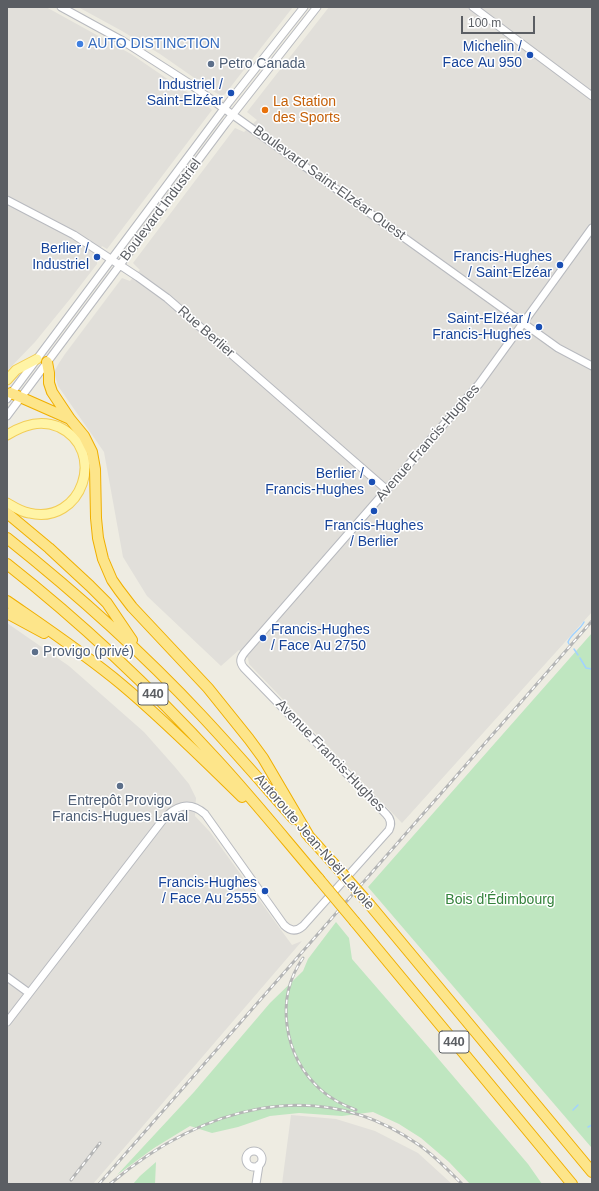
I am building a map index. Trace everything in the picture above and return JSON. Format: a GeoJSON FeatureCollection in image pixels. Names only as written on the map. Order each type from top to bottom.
{"type":"FeatureCollection","features":[{"type":"Feature","properties":{"kind":"highway"},"geometry":{"type":"LineString","coordinates":[[47,362],[51,388],[70,419],[84,436],[94,456],[96,469],[96,513],[98,538],[104,559],[115,584],[132,607],[208,688],[249,739],[263,758],[310,838]]}},
{"type":"Feature","properties":{"kind":"highway"},"geometry":{"type":"LineString","coordinates":[[9,396],[21,397],[70,419]]}},
{"type":"Feature","properties":{"kind":"highway"},"geometry":{"type":"LineString","coordinates":[[7,513],[49,548],[107,603],[143,656]]}},
{"type":"Feature","properties":{"kind":"highway","name":"Autoroute Jean-Noël-Lavoie"},"geometry":{"type":"LineString","coordinates":[[7,538],[85,603],[143,656],[201,715],[370,905],[592,1172]]}},
{"type":"Feature","properties":{"kind":"highway","name":"Autoroute Jean-Noël-Lavoie"},"geometry":{"type":"LineString","coordinates":[[7,564],[80,625],[155,695],[222,766],[319,879],[572,1184]]}},
{"type":"Feature","properties":{"kind":"highway"},"geometry":{"type":"LineString","coordinates":[[7,601],[89,658],[131,692],[168,725],[284,838]]}},
{"type":"Feature","properties":{"kind":"highway"},"geometry":{"type":"LineString","coordinates":[[7,613],[89,658]]}},
{"type":"Feature","properties":{"kind":"highway"},"geometry":{"type":"LineString","coordinates":[[554,1162],[563,1184]]}},
{"type":"Feature","properties":{"kind":"main road"},"geometry":{"type":"LineString","coordinates":[[7,380],[16,370],[37,359]]}},
{"type":"Feature","properties":{"kind":"main road"},"geometry":{"type":"LineString","coordinates":[[7,435],[21,427],[32,424],[44,423],[55,426],[69,434],[77,443],[83,454],[85,468],[83,481],[78,494],[68,505],[56,512],[29,514],[16,509],[7,503]]}},
{"type":"Feature","properties":{"kind":"street","name":"Boulevard Saint-Elzéar Ouest"},"geometry":{"type":"LineString","coordinates":[[61,7],[109,33],[187,82],[558,348],[592,366]]}},
{"type":"Feature","properties":{"kind":"street","name":"Boulevard Industriel"},"geometry":{"type":"LineString","coordinates":[[9,396],[225,108],[304,7]]}},
{"type":"Feature","properties":{"kind":"street","name":"Boulevard Industriel"},"geometry":{"type":"LineString","coordinates":[[7,416],[233,114],[317,7]]}},
{"type":"Feature","properties":{"kind":"street"},"geometry":{"type":"LineString","coordinates":[[473,7],[592,96]]}},
{"type":"Feature","properties":{"kind":"street","name":"Rue Berlier"},"geometry":{"type":"LineString","coordinates":[[7,200],[63,228],[153,287],[387,490]]}},
{"type":"Feature","properties":{"kind":"street","name":"Avenue Francis-Hughes"},"geometry":{"type":"LineString","coordinates":[[7,1022],[165,817],[177,808],[191,807],[198,809],[205,814],[284,924],[288,929],[293,930],[303,926],[389,830],[391,827],[391,822],[386,814],[241,665],[241,657],[479,384],[592,228]]}},
{"type":"Feature","properties":{"kind":"street"},"geometry":{"type":"LineString","coordinates":[[7,977],[29,993]]}},
{"type":"Feature","properties":{"kind":"street"},"geometry":{"type":"LineString","coordinates":[[256,1184],[259,1165]]}},
{"type":"Feature","properties":{"kind":"shaded area"},"geometry":{"type":"Polygon","coordinates":[[[7,7],[46,7],[131,54],[212,110],[107,249],[102,246],[95,256],[97,264],[70,299],[35,342],[7,371],[7,7]]]}},
{"type":"Feature","properties":{"kind":"shaded area"},"geometry":{"type":"Polygon","coordinates":[[[78,7],[293,7],[222,96],[160,54],[78,7]]]}},
{"type":"Feature","properties":{"kind":"shaded area"},"geometry":{"type":"Polygon","coordinates":[[[329,7],[592,7],[592,612],[402,823],[249,664],[248,658],[239,650],[221,666],[147,596],[123,557],[104,452],[58,386],[54,372],[65,354],[122,278],[130,281],[140,270],[133,263],[235,128],[244,132],[257,120],[247,112],[329,7]]]}},
{"type":"Feature","properties":{"kind":"shaded area"},"geometry":{"type":"Polygon","coordinates":[[[7,623],[69,666],[144,732],[189,784],[196,798],[195,816],[210,832],[292,945],[302,941],[93,1184],[7,1184],[7,623]]]}},
{"type":"Feature","properties":{"kind":"shaded area"},"geometry":{"type":"Polygon","coordinates":[[[291,1115],[336,1119],[375,1131],[418,1153],[452,1184],[282,1184],[291,1115]]]}},
{"type":"Feature","properties":{"kind":"green space","name":"Bois d'Édimbourg"},"geometry":{"type":"Polygon","coordinates":[[[592,633],[592,1146],[591,1147],[368,887],[592,633]]]}},
{"type":"Feature","properties":{"kind":"green space"},"geometry":{"type":"Polygon","coordinates":[[[336,922],[349,938],[352,959],[528,1164],[542,1184],[470,1184],[449,1162],[421,1138],[399,1124],[373,1112],[342,1116],[299,1113],[270,1116],[238,1127],[212,1133],[190,1126],[154,1148],[117,1175],[194,1092],[270,1003],[303,971],[308,959],[336,922]]]}},
{"type":"Feature","properties":{"kind":"green space"},"geometry":{"type":"Polygon","coordinates":[[[156,1162],[155,1184],[133,1184],[140,1176],[156,1162]]]}},
{"type":"Feature","properties":{"kind":"waterway"},"geometry":{"type":"LineString","coordinates":[[569,644],[569,639],[584,622]]}},
{"type":"Feature","properties":{"kind":"waterway"},"geometry":{"type":"LineString","coordinates":[[574,649],[578,655]]}},
{"type":"Feature","properties":{"kind":"waterway"},"geometry":{"type":"LineString","coordinates":[[580,658],[586,668],[592,669]]}},
{"type":"Feature","properties":{"kind":"waterway"},"geometry":{"type":"LineString","coordinates":[[573,1110],[578,1105]]}},
{"type":"Feature","properties":{"kind":"waterway"},"geometry":{"type":"LineString","coordinates":[[588,1127],[592,1125]]}},
{"type":"Feature","properties":{"kind":"railway"},"geometry":{"type":"LineString","coordinates":[[99,1184],[592,621]]}},
{"type":"Feature","properties":{"kind":"railway"},"geometry":{"type":"LineString","coordinates":[[303,958],[294,974],[288,991],[286,1009],[287,1027],[291,1045],[298,1061],[308,1077],[321,1090],[337,1102],[356,1110]]}},
{"type":"Feature","properties":{"kind":"railway"},"geometry":{"type":"LineString","coordinates":[[110,1184],[145,1158],[182,1136],[220,1119],[260,1109],[300,1105],[340,1110],[380,1123],[425,1149],[462,1184]]}},
{"type":"Feature","properties":{"kind":"railway"},"geometry":{"type":"LineString","coordinates":[[71,1180],[100,1143]]}},
{"type":"Feature","properties":{"kind":"place","name":"AUTO DISTINCTION"},"geometry":{"type":"Point","coordinates":[80,44]}},
{"type":"Feature","properties":{"kind":"place","name":"Michelin / Face Au 950"},"geometry":{"type":"Point","coordinates":[530,55]}},
{"type":"Feature","properties":{"kind":"place","name":"Petro Canada"},"geometry":{"type":"Point","coordinates":[211,64]}},
{"type":"Feature","properties":{"kind":"place","name":"Industriel / Saint-Elzéar"},"geometry":{"type":"Point","coordinates":[231,93]}},
{"type":"Feature","properties":{"kind":"place","name":"La Station des Sports"},"geometry":{"type":"Point","coordinates":[265,110]}},
{"type":"Feature","properties":{"kind":"place","name":"Berlier / Industriel"},"geometry":{"type":"Point","coordinates":[97,257]}},
{"type":"Feature","properties":{"kind":"place","name":"Francis-Hughes / Saint-Elzéar"},"geometry":{"type":"Point","coordinates":[560,265]}},
{"type":"Feature","properties":{"kind":"place","name":"Saint-Elzéar / Francis-Hughes"},"geometry":{"type":"Point","coordinates":[539,327]}},
{"type":"Feature","properties":{"kind":"place","name":"Berlier / Francis-Hughes"},"geometry":{"type":"Point","coordinates":[372,482]}},
{"type":"Feature","properties":{"kind":"place","name":"Francis-Hughes / Berlier"},"geometry":{"type":"Point","coordinates":[374,511]}},
{"type":"Feature","properties":{"kind":"place","name":"Francis-Hughes / Face Au 2750"},"geometry":{"type":"Point","coordinates":[263,638]}},
{"type":"Feature","properties":{"kind":"place","name":"Provigo (privé)"},"geometry":{"type":"Point","coordinates":[35,652]}},
{"type":"Feature","properties":{"kind":"place","name":"Entrepôt Provigo Francis-Hugues Laval"},"geometry":{"type":"Point","coordinates":[120,786]}},
{"type":"Feature","properties":{"kind":"place","name":"Francis-Hughes / Face Au 2555"},"geometry":{"type":"Point","coordinates":[265,891]}}]}
